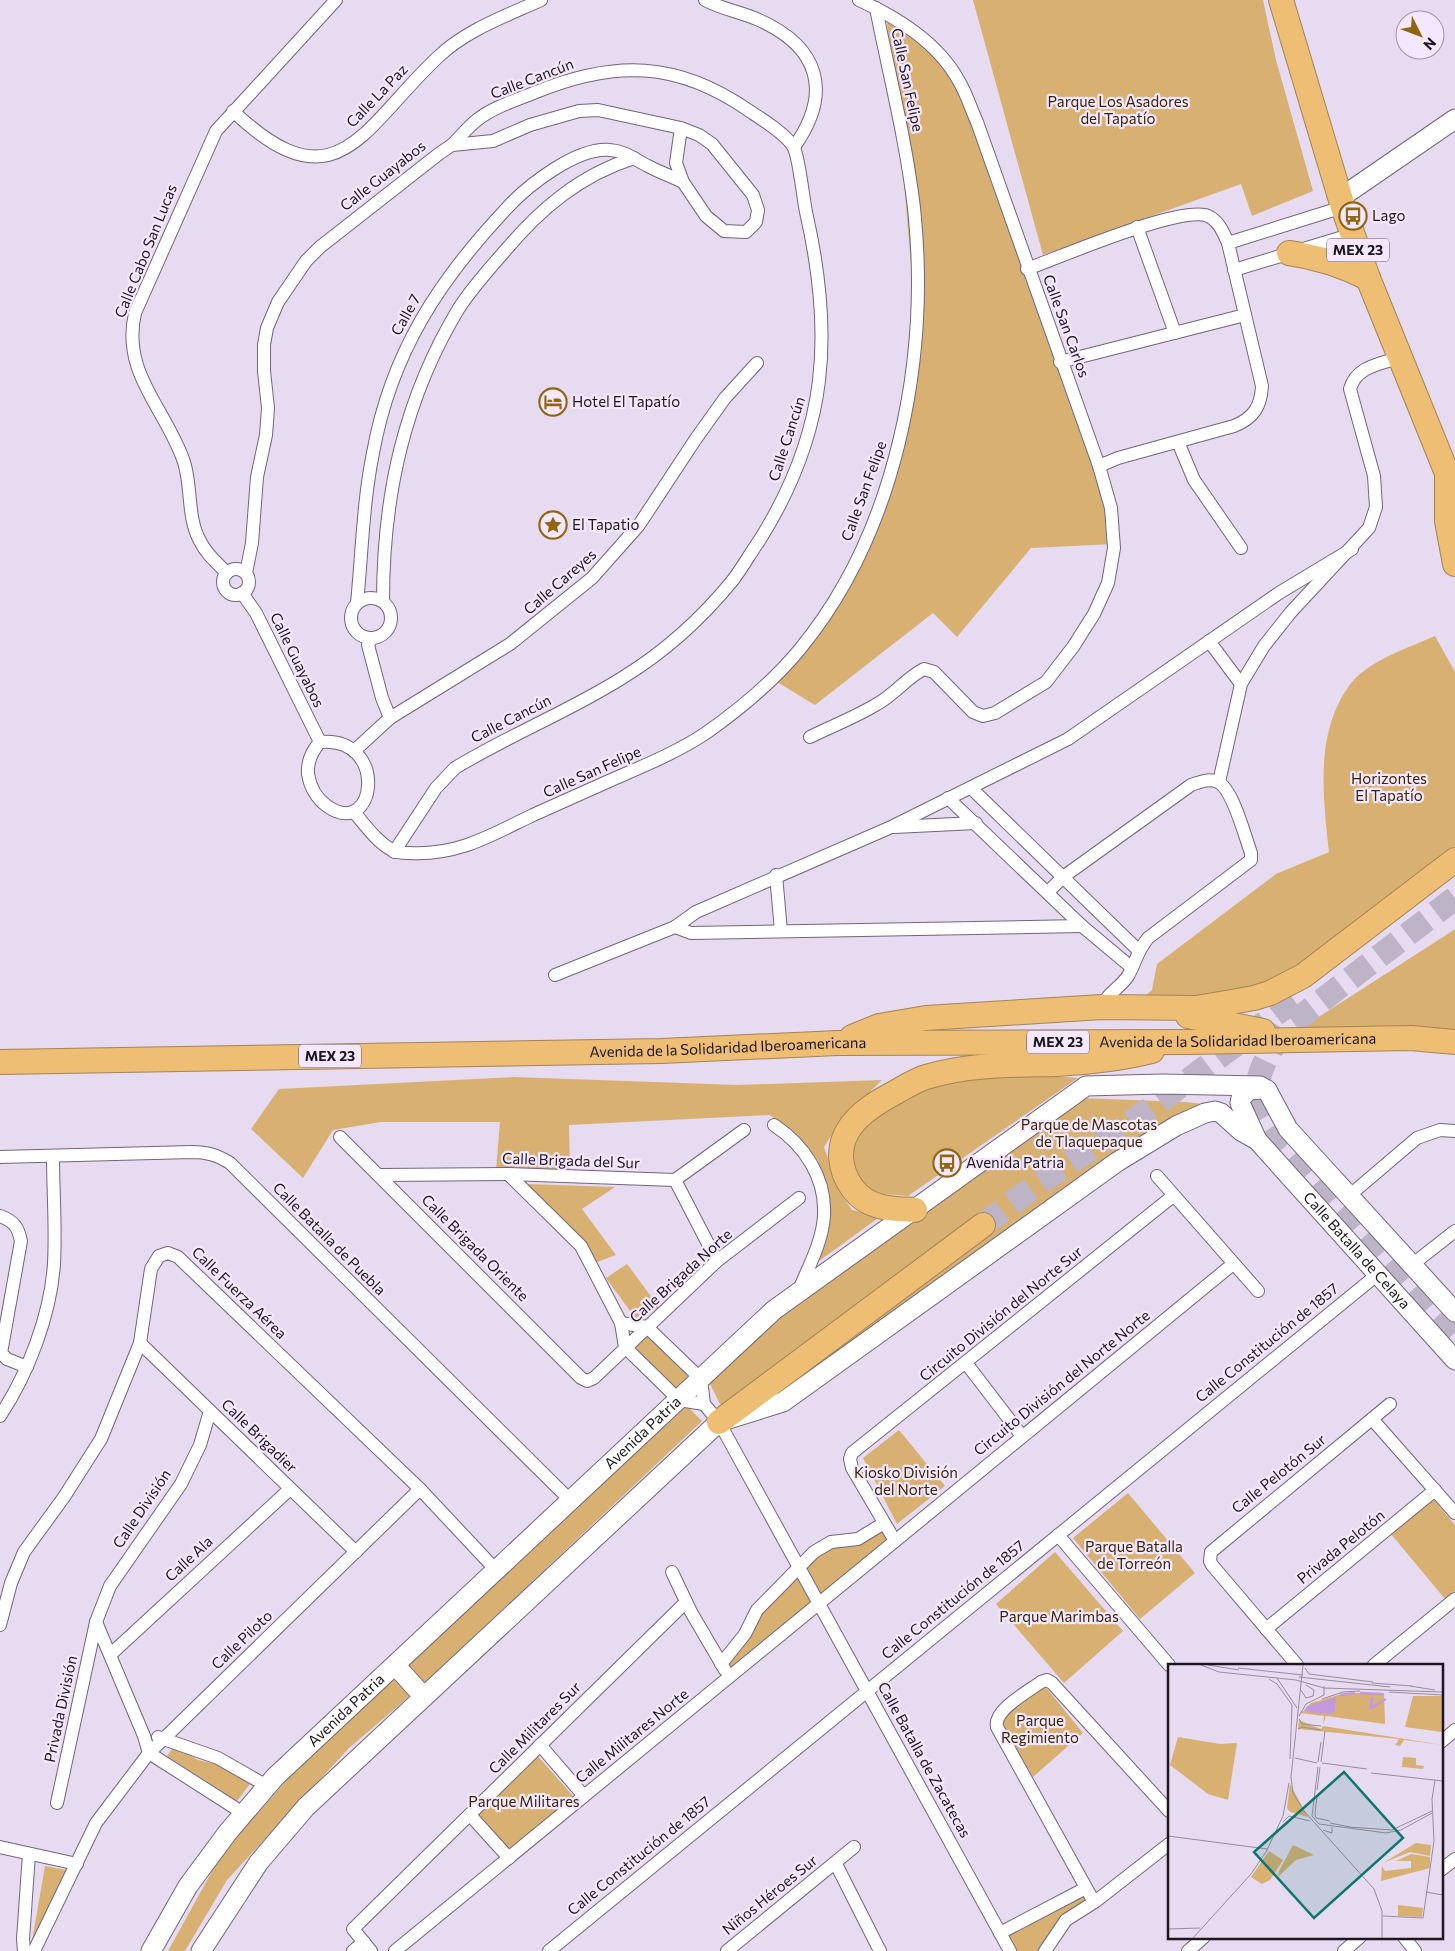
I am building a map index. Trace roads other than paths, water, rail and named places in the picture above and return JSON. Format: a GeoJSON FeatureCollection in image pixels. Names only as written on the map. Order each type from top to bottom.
{"type":"FeatureCollection","features":[{"type":"Feature","properties":{"kind":"highway","name":"MEX 23"},"geometry":{"type":"LineString","coordinates":[[1281,0],[1352,234],[1451,483]]}},
{"type":"Feature","properties":{"kind":"highway"},"geometry":{"type":"LineString","coordinates":[[1289,253],[1317,257],[1344,266],[1368,278]]}},
{"type":"Feature","properties":{"kind":"highway"},"geometry":{"type":"LineString","coordinates":[[1451,483],[1447,521],[1455,564]]}},
{"type":"Feature","properties":{"kind":"highway"},"geometry":{"type":"LineString","coordinates":[[838,1043],[879,1026],[926,1018],[1102,1007],[1149,1009],[1225,1005],[1254,998],[1287,985],[1303,976],[1455,860]]}},
{"type":"Feature","properties":{"kind":"highway"},"geometry":{"type":"LineString","coordinates":[[1149,1009],[1309,1040]]}},
{"type":"Feature","properties":{"kind":"highway","name":"Avenida de la Solidaridad Iberoamericana"},"geometry":{"type":"LineString","coordinates":[[0,1062],[661,1051],[838,1043],[1186,1042],[1411,1038],[1455,1042]]}},
{"type":"Feature","properties":{"kind":"highway"},"geometry":{"type":"LineString","coordinates":[[915,1210],[887,1208],[872,1204],[858,1196],[847,1181],[842,1168],[841,1152],[843,1137],[855,1120],[884,1098],[925,1077],[989,1064],[1059,1064],[1120,1059],[1186,1042]]}},
{"type":"Feature","properties":{"kind":"highway"},"geometry":{"type":"LineString","coordinates":[[712,1413],[983,1226]]}},
{"type":"Feature","properties":{"kind":"street","name":"Calle Cabo San Lucas"},"geometry":{"type":"LineString","coordinates":[[227,573],[206,552],[199,540],[194,527],[191,488],[183,461],[136,366],[131,341],[135,313],[204,154],[216,131],[336,0]]}},
{"type":"Feature","properties":{"kind":"street","name":"Calle La Paz"},"geometry":{"type":"LineString","coordinates":[[233,111],[268,141],[295,154],[318,157],[338,153],[354,144],[438,56],[457,41],[541,0]]}},
{"type":"Feature","properties":{"kind":"street"},"geometry":{"type":"LineString","coordinates":[[705,0],[761,21],[786,34],[804,52],[815,71],[815,91],[806,130],[794,147]]}},
{"type":"Feature","properties":{"kind":"street"},"geometry":{"type":"LineString","coordinates":[[859,0],[876,8]]}},
{"type":"Feature","properties":{"kind":"street","name":"Calle San Carlos"},"geometry":{"type":"LineString","coordinates":[[810,737],[878,704],[891,695],[911,676],[924,669],[934,672],[973,712],[983,716],[995,713],[1046,682],[1073,647],[1094,614],[1108,583],[1114,548],[1110,508],[1099,466],[1027,269],[977,122],[959,82],[934,49],[911,28],[876,8]]}},
{"type":"Feature","properties":{"kind":"street","name":"Calle San Felipe"},"geometry":{"type":"LineString","coordinates":[[394,852],[427,854],[468,847],[595,787],[658,760],[689,743],[757,694],[800,649],[837,596],[869,533],[898,450],[912,374],[917,293],[914,209],[900,122],[876,8]]}},
{"type":"Feature","properties":{"kind":"street","name":"Calle Cancún"},"geometry":{"type":"LineString","coordinates":[[394,852],[430,795],[455,768],[622,678],[660,652],[733,579],[782,504],[813,419],[821,378],[823,336],[813,241],[794,147],[768,123],[689,78],[635,68],[589,74],[562,81],[479,118],[452,145]]}},
{"type":"Feature","properties":{"kind":"street"},"geometry":{"type":"LineString","coordinates":[[452,145],[493,141],[530,125],[579,112],[598,110],[681,128],[699,135],[712,144],[753,195],[758,210],[756,222],[746,232],[724,230],[706,216],[683,182],[676,163],[681,128]]}},
{"type":"Feature","properties":{"kind":"street"},"geometry":{"type":"LineString","coordinates":[[1228,243],[1342,202],[1455,119]]}},
{"type":"Feature","properties":{"kind":"street","name":"Calle Guayabos"},"geometry":{"type":"LineString","coordinates":[[246,573],[252,542],[257,477],[266,435],[268,408],[264,371],[264,345],[267,328],[278,302],[306,261],[320,247],[452,145]]}},
{"type":"Feature","properties":{"kind":"street","name":"Calle 7"},"geometry":{"type":"LineString","coordinates":[[357,603],[366,493],[383,410],[409,340],[429,304],[473,243],[519,194],[544,176],[572,160],[595,152],[609,150],[622,152],[683,182]]}},
{"type":"Feature","properties":{"kind":"street"},"geometry":{"type":"LineString","coordinates":[[383,601],[370,598],[357,603],[352,610],[350,620],[353,630],[360,636],[371,639],[383,635],[390,626],[391,616],[383,601],[383,568],[392,483],[400,444],[439,343],[460,307],[518,236],[579,181],[608,166],[634,158]]}},
{"type":"Feature","properties":{"kind":"street"},"geometry":{"type":"LineString","coordinates":[[1027,269],[1137,228],[1195,214],[1202,214],[1220,225],[1228,243],[1262,386],[1261,400],[1257,409],[1246,421],[1234,426],[1118,458],[1099,466]]}},
{"type":"Feature","properties":{"kind":"street"},"geometry":{"type":"LineString","coordinates":[[1137,228],[1175,333]]}},
{"type":"Feature","properties":{"kind":"street"},"geometry":{"type":"LineString","coordinates":[[1234,270],[1352,234]]}},
{"type":"Feature","properties":{"kind":"street"},"geometry":{"type":"LineString","coordinates":[[1060,362],[1245,315]]}},
{"type":"Feature","properties":{"kind":"street"},"geometry":{"type":"LineString","coordinates":[[1219,782],[1241,684],[1264,646],[1291,612],[1352,549],[1369,528],[1376,507],[1374,476],[1350,389],[1352,378],[1362,370],[1401,357]]}},
{"type":"Feature","properties":{"kind":"street","name":"Calle Careyes"},"geometry":{"type":"LineString","coordinates":[[354,751],[390,718],[510,644],[592,578],[640,525],[695,440],[725,398],[757,363]]}},
{"type":"Feature","properties":{"kind":"street"},"geometry":{"type":"LineString","coordinates":[[1178,442],[1194,480],[1241,548]]}},
{"type":"Feature","properties":{"kind":"street"},"geometry":{"type":"LineString","coordinates":[[554,975],[675,927],[696,912],[776,875],[888,828],[1068,739],[1280,593],[1352,549]]}},
{"type":"Feature","properties":{"kind":"street"},"geometry":{"type":"LineString","coordinates":[[235,569],[246,573],[248,586],[242,593],[233,594],[225,588],[223,582],[227,573],[235,569]]}},
{"type":"Feature","properties":{"kind":"street","name":"Calle Guayabos"},"geometry":{"type":"LineString","coordinates":[[242,593],[256,613],[320,742]]}},
{"type":"Feature","properties":{"kind":"street"},"geometry":{"type":"LineString","coordinates":[[1280,593],[1291,612]]}},
{"type":"Feature","properties":{"kind":"street"},"geometry":{"type":"LineString","coordinates":[[371,639],[368,645],[382,698],[390,718]]}},
{"type":"Feature","properties":{"kind":"street"},"geometry":{"type":"LineString","coordinates":[[1209,641],[1241,684]]}},
{"type":"Feature","properties":{"kind":"street"},"geometry":{"type":"LineString","coordinates":[[320,742],[336,743],[354,751],[365,766],[369,784],[365,802],[354,812],[346,813],[333,810],[318,798],[313,790],[308,772],[309,761],[314,748],[320,742]]}},
{"type":"Feature","properties":{"kind":"street"},"geometry":{"type":"LineString","coordinates":[[1048,892],[1063,877],[1191,785],[1206,780],[1219,782],[1228,793],[1251,853],[1251,860],[1148,938],[1138,950],[1127,978],[1105,998],[1102,1007]]}},
{"type":"Feature","properties":{"kind":"street"},"geometry":{"type":"LineString","coordinates":[[971,788],[1138,950]]}},
{"type":"Feature","properties":{"kind":"street"},"geometry":{"type":"LineString","coordinates":[[948,798],[1082,926],[1131,967]]}},
{"type":"Feature","properties":{"kind":"street"},"geometry":{"type":"LineString","coordinates":[[354,812],[394,852]]}},
{"type":"Feature","properties":{"kind":"street"},"geometry":{"type":"LineString","coordinates":[[888,828],[976,823]]}},
{"type":"Feature","properties":{"kind":"street"},"geometry":{"type":"LineString","coordinates":[[776,875],[781,931]]}},
{"type":"Feature","properties":{"kind":"street"},"geometry":{"type":"LineString","coordinates":[[675,927],[691,933],[1082,926]]}},
{"type":"Feature","properties":{"kind":"street","name":"Avenida Patria"},"geometry":{"type":"LineString","coordinates":[[151,1951],[188,1886],[243,1813],[267,1786],[495,1569],[571,1501],[774,1310],[1086,1086],[1162,1084],[1260,1086],[1267,1090]]}},
{"type":"Feature","properties":{"kind":"street"},"geometry":{"type":"LineString","coordinates":[[1257,1140],[1240,1103],[1241,1098],[1249,1090],[1267,1090],[1288,1129],[1455,1312]]}},
{"type":"Feature","properties":{"kind":"street"},"geometry":{"type":"LineString","coordinates":[[508,1174],[581,1246],[621,1323],[626,1347],[679,1400],[712,1413],[783,1402],[1117,1162],[1176,1126],[1205,1113],[1221,1113],[1241,1131],[1257,1140]]}},
{"type":"Feature","properties":{"kind":"street"},"geometry":{"type":"LineString","coordinates":[[774,1125],[802,1149],[814,1167],[822,1194],[824,1216],[814,1254],[798,1294]]}},
{"type":"Feature","properties":{"kind":"street"},"geometry":{"type":"LineString","coordinates":[[717,1261],[675,1180],[744,1130]]}},
{"type":"Feature","properties":{"kind":"street"},"geometry":{"type":"LineString","coordinates":[[1350,1195],[1417,1138],[1428,1132],[1440,1130],[1455,1131]]}},
{"type":"Feature","properties":{"kind":"street","name":"Calle Brigada Oriente"},"geometry":{"type":"LineString","coordinates":[[340,1136],[381,1175],[581,1378],[587,1381]]}},
{"type":"Feature","properties":{"kind":"street","name":"Calle Batalla de Celaya"},"geometry":{"type":"LineString","coordinates":[[1257,1140],[1455,1360]]}},
{"type":"Feature","properties":{"kind":"street","name":"Calle Batalla de Puebla"},"geometry":{"type":"LineString","coordinates":[[0,1157],[208,1152],[230,1164],[571,1501]]}},
{"type":"Feature","properties":{"kind":"street"},"geometry":{"type":"LineString","coordinates":[[0,1416],[27,1367],[41,1325],[54,1264],[53,1156]]}},
{"type":"Feature","properties":{"kind":"street","name":"Calle Brigada del Sur"},"geometry":{"type":"LineString","coordinates":[[381,1175],[508,1174],[675,1180]]}},
{"type":"Feature","properties":{"kind":"street"},"geometry":{"type":"LineString","coordinates":[[1157,1176],[1232,1264],[1258,1291]]}},
{"type":"Feature","properties":{"kind":"street","name":"Circuito División del Norte Sur"},"geometry":{"type":"LineString","coordinates":[[884,1523],[852,1468],[850,1459],[857,1449],[1173,1196]]}},
{"type":"Feature","properties":{"kind":"street","name":"Calle Brigada Norte"},"geometry":{"type":"LineString","coordinates":[[587,1381],[594,1378],[717,1261],[799,1198]]}},
{"type":"Feature","properties":{"kind":"street"},"geometry":{"type":"LineString","coordinates":[[0,1216],[12,1220],[19,1229],[21,1241],[1,1353],[6,1359],[27,1367]]}},
{"type":"Feature","properties":{"kind":"street"},"geometry":{"type":"LineString","coordinates":[[1413,1264],[1455,1231]]}},
{"type":"Feature","properties":{"kind":"street","name":"Calle Fuerza Aérea"},"geometry":{"type":"LineString","coordinates":[[0,1625],[11,1582],[24,1552],[64,1498],[101,1439],[140,1343],[151,1269],[159,1256],[168,1253],[178,1257],[420,1489],[495,1569]]}},
{"type":"Feature","properties":{"kind":"street","name":"Circuito División del Norte Norte"},"geometry":{"type":"LineString","coordinates":[[819,1603],[1232,1264]]}},
{"type":"Feature","properties":{"kind":"street","name":"Calle Constitución de 1857"},"geometry":{"type":"LineString","coordinates":[[549,1951],[1378,1274]]}},
{"type":"Feature","properties":{"kind":"street"},"geometry":{"type":"LineString","coordinates":[[621,1323],[647,1327],[701,1379]]}},
{"type":"Feature","properties":{"kind":"street","name":"Calle Brigadier"},"geometry":{"type":"LineString","coordinates":[[140,1343],[356,1552]]}},
{"type":"Feature","properties":{"kind":"street"},"geometry":{"type":"LineString","coordinates":[[966,1363],[1022,1436]]}},
{"type":"Feature","properties":{"kind":"street","name":"Calle Batalla de Zacatecas"},"geometry":{"type":"LineString","coordinates":[[701,1379],[712,1413],[819,1603],[1010,1951]]}},
{"type":"Feature","properties":{"kind":"street","name":"Calle Pelotón Sur"},"geometry":{"type":"LineString","coordinates":[[1266,1629],[1212,1565],[1210,1557],[1215,1548],[1390,1404]]}},
{"type":"Feature","properties":{"kind":"street","name":"Calle División"},"geometry":{"type":"LineString","coordinates":[[96,1622],[110,1586],[180,1484],[200,1445],[210,1411]]}},
{"type":"Feature","properties":{"kind":"street"},"geometry":{"type":"LineString","coordinates":[[202,1951],[225,1910],[282,1832],[424,1697],[712,1413]]}},
{"type":"Feature","properties":{"kind":"street"},"geometry":{"type":"LineString","coordinates":[[1372,1419],[1455,1513]]}},
{"type":"Feature","properties":{"kind":"street","name":"Calle Ala"},"geometry":{"type":"LineString","coordinates":[[110,1654],[290,1488]]}},
{"type":"Feature","properties":{"kind":"street","name":"Calle Piloto"},"geometry":{"type":"LineString","coordinates":[[34,1951],[96,1823],[149,1753],[420,1489]]}},
{"type":"Feature","properties":{"kind":"street","name":"Privada Pelotón"},"geometry":{"type":"LineString","coordinates":[[1266,1629],[1435,1490]]}},
{"type":"Feature","properties":{"kind":"street"},"geometry":{"type":"LineString","coordinates":[[721,1664],[745,1634],[757,1610],[799,1570],[814,1552],[831,1542],[852,1541],[884,1523],[894,1541]]}},
{"type":"Feature","properties":{"kind":"street"},"geometry":{"type":"LineString","coordinates":[[1058,1535],[1168,1664]]}},
{"type":"Feature","properties":{"kind":"street"},"geometry":{"type":"LineString","coordinates":[[672,1572],[686,1602],[721,1664],[730,1676]]}},
{"type":"Feature","properties":{"kind":"street"},"geometry":{"type":"LineString","coordinates":[[1375,1664],[1455,1599]]}},
{"type":"Feature","properties":{"kind":"street","name":"Calle Militares Sur"},"geometry":{"type":"LineString","coordinates":[[353,1951],[367,1946],[354,1929],[686,1602]]}},
{"type":"Feature","properties":{"kind":"street","name":"Calle Militares Norte"},"geometry":{"type":"LineString","coordinates":[[395,1951],[819,1603]]}},
{"type":"Feature","properties":{"kind":"street"},"geometry":{"type":"LineString","coordinates":[[96,1622],[144,1736],[149,1753],[243,1813]]}},
{"type":"Feature","properties":{"kind":"street","name":"Privada División"},"geometry":{"type":"LineString","coordinates":[[57,1803],[96,1622]]}},
{"type":"Feature","properties":{"kind":"street"},"geometry":{"type":"LineString","coordinates":[[1266,1629],[1296,1664]]}},
{"type":"Feature","properties":{"kind":"street"},"geometry":{"type":"LineString","coordinates":[[395,1664],[424,1697]]}},
{"type":"Feature","properties":{"kind":"street"},"geometry":{"type":"LineString","coordinates":[[1094,1902],[997,1727],[996,1720],[1000,1712],[1047,1680],[1058,1688],[1168,1810]]}},
{"type":"Feature","properties":{"kind":"street"},"geometry":{"type":"LineString","coordinates":[[1442,1741],[1455,1730]]}},
{"type":"Feature","properties":{"kind":"street"},"geometry":{"type":"LineString","coordinates":[[144,1736],[164,1737],[218,1758],[267,1786]]}},
{"type":"Feature","properties":{"kind":"street"},"geometry":{"type":"LineString","coordinates":[[540,1745],[584,1796]]}},
{"type":"Feature","properties":{"kind":"street"},"geometry":{"type":"LineString","coordinates":[[470,1815],[509,1858]]}},
{"type":"Feature","properties":{"kind":"street"},"geometry":{"type":"LineString","coordinates":[[1045,1951],[1066,1920],[1094,1902],[1168,1845]]}},
{"type":"Feature","properties":{"kind":"street"},"geometry":{"type":"LineString","coordinates":[[0,1847],[77,1864]]}},
{"type":"Feature","properties":{"kind":"street","name":"Niños Héroes Sur"},"geometry":{"type":"LineString","coordinates":[[727,1951],[854,1848]]}},
{"type":"Feature","properties":{"kind":"street"},"geometry":{"type":"LineString","coordinates":[[24,1951],[23,1939],[30,1854]]}},
{"type":"Feature","properties":{"kind":"street"},"geometry":{"type":"LineString","coordinates":[[1442,1869],[1455,1859]]}},
{"type":"Feature","properties":{"kind":"street"},"geometry":{"type":"LineString","coordinates":[[833,1864],[838,1868],[880,1951]]}},
{"type":"Feature","properties":{"kind":"street"},"geometry":{"type":"LineString","coordinates":[[1000,1933],[1086,1888]]}},
{"type":"Feature","properties":{"kind":"street"},"geometry":{"type":"LineString","coordinates":[[1188,1951],[1203,1938]]}},
{"type":"Feature","properties":{"kind":"street"},"geometry":{"type":"LineString","coordinates":[[1344,1951],[1359,1938]]}},
{"type":"Feature","properties":{"kind":"street"},"geometry":{"type":"LineString","coordinates":[[1405,1938],[1415,1951]]}},
{"type":"Feature","properties":{"kind":"tunnel"},"geometry":{"type":"LineString","coordinates":[[1455,898],[1286,1028],[1264,1063],[1257,1092],[1259,1110],[1271,1131],[1455,1339]]}},
{"type":"Feature","properties":{"kind":"tunnel"},"geometry":{"type":"LineString","coordinates":[[983,1225],[1038,1184],[1150,1109],[1300,996]]}},
{"type":"Feature","properties":{"kind":"place","name":"Lago"},"geometry":{"type":"Point","coordinates":[1353,216]}},
{"type":"Feature","properties":{"kind":"place","name":"Hotel El Tapatío"},"geometry":{"type":"Point","coordinates":[553,402]}},
{"type":"Feature","properties":{"kind":"place","name":"El Tapatio"},"geometry":{"type":"Point","coordinates":[553,525]}},
{"type":"Feature","properties":{"kind":"place","name":"Avenida Patria"},"geometry":{"type":"Point","coordinates":[947,1163]}},
{"type":"Feature","properties":{"kind":"park label","name":"Parque Los Asadores del Tapatío"},"geometry":{"type":"Point","coordinates":[1118,110]}},
{"type":"Feature","properties":{"kind":"park label","name":"Horizontes El Tapatío"},"geometry":{"type":"Point","coordinates":[1389,788]}},
{"type":"Feature","properties":{"kind":"park label","name":"Parque de Mascotas de Tlaquepaque"},"geometry":{"type":"Point","coordinates":[1089,1134]}},
{"type":"Feature","properties":{"kind":"park label","name":"Kiosko División del Norte"},"geometry":{"type":"Point","coordinates":[906,1482]}},
{"type":"Feature","properties":{"kind":"park label","name":"Parque Batalla de Torreón"},"geometry":{"type":"Point","coordinates":[1134,1556]}},
{"type":"Feature","properties":{"kind":"park label","name":"Parque Marimbas"},"geometry":{"type":"Point","coordinates":[1059,1617]}},
{"type":"Feature","properties":{"kind":"park label","name":"Parque Regimiento"},"geometry":{"type":"Point","coordinates":[1040,1730]}},
{"type":"Feature","properties":{"kind":"park label","name":"Parque Militares"},"geometry":{"type":"Point","coordinates":[524,1802]}}]}
